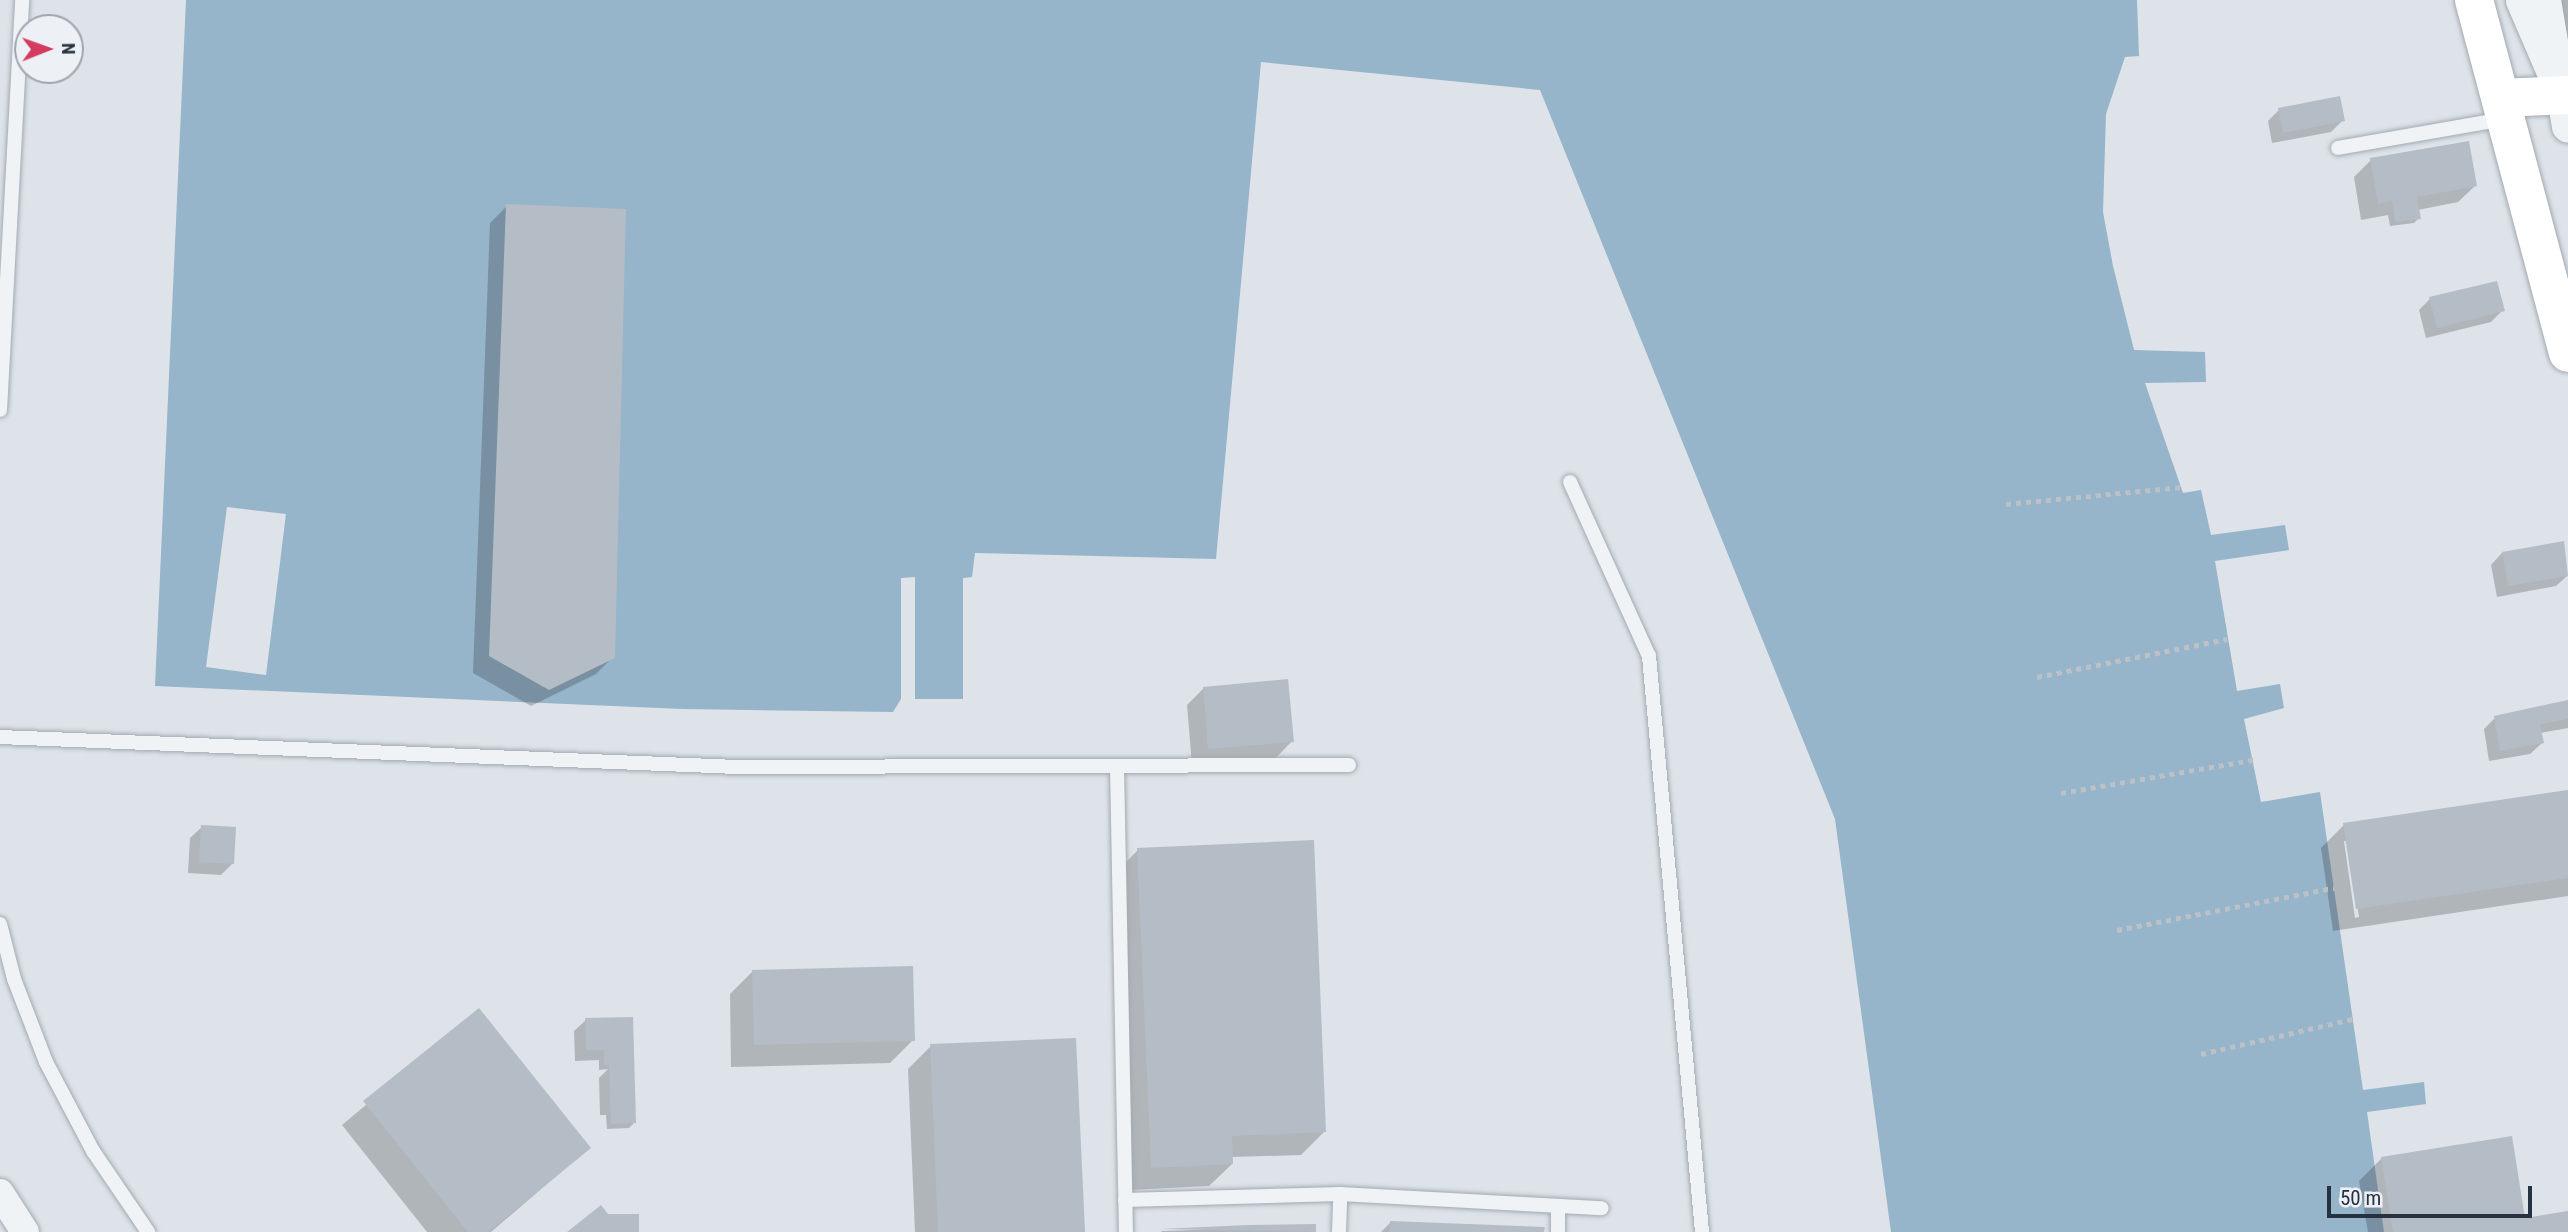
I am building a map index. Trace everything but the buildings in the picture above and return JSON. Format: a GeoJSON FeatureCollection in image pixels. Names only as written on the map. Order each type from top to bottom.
{"type":"FeatureCollection","features":[{"type":"Feature","properties":{"kind":"main road"},"geometry":{"type":"LineString","coordinates":[[2474,0],[2568,353]]}},
{"type":"Feature","properties":{"kind":"main road"},"geometry":{"type":"LineString","coordinates":[[2504,108],[2566,105]]}},
{"type":"Feature","properties":{"kind":"street"},"geometry":{"type":"LineString","coordinates":[[2522,0],[2566,105]]}},
{"type":"Feature","properties":{"kind":"street"},"geometry":{"type":"LineString","coordinates":[[2547,0],[2566,105]]}},
{"type":"Feature","properties":{"kind":"street"},"geometry":{"type":"LineString","coordinates":[[0,1194],[25,1232]]}},
{"type":"Feature","properties":{"kind":"lane"},"geometry":{"type":"LineString","coordinates":[[0,410],[22,0]]}},
{"type":"Feature","properties":{"kind":"lane"},"geometry":{"type":"LineString","coordinates":[[2338,148],[2504,108]]}},
{"type":"Feature","properties":{"kind":"lane"},"geometry":{"type":"LineString","coordinates":[[1570,482],[1649,656],[1703,1232]]}},
{"type":"Feature","properties":{"kind":"lane"},"geometry":{"type":"LineString","coordinates":[[0,737],[736,766],[1349,765]]}},
{"type":"Feature","properties":{"kind":"lane"},"geometry":{"type":"LineString","coordinates":[[1117,766],[1126,1232]]}},
{"type":"Feature","properties":{"kind":"lane"},"geometry":{"type":"LineString","coordinates":[[0,924],[14,979],[46,1062],[93,1152],[148,1232]]}},
{"type":"Feature","properties":{"kind":"lane"},"geometry":{"type":"LineString","coordinates":[[1125,1199],[1340,1194],[1602,1208]]}},
{"type":"Feature","properties":{"kind":"lane"},"geometry":{"type":"LineString","coordinates":[[1339,1232],[1340,1194]]}},
{"type":"Feature","properties":{"kind":"lane"},"geometry":{"type":"LineString","coordinates":[[1558,1206],[1558,1232]]}},
{"type":"Feature","properties":{"kind":"path"},"geometry":{"type":"LineString","coordinates":[[2006,504],[2182,486]]}},
{"type":"Feature","properties":{"kind":"path"},"geometry":{"type":"LineString","coordinates":[[2037,677],[2227,639]]}},
{"type":"Feature","properties":{"kind":"path"},"geometry":{"type":"LineString","coordinates":[[2061,793],[2253,760]]}},
{"type":"Feature","properties":{"kind":"path"},"geometry":{"type":"LineString","coordinates":[[2117,930],[2334,888]]}},
{"type":"Feature","properties":{"kind":"path"},"geometry":{"type":"LineString","coordinates":[[2201,1054],[2353,1019]]}},
{"type":"Feature","properties":{"kind":"water"},"geometry":{"type":"Polygon","coordinates":[[[186,0],[2137,0],[2139,56],[2125,57],[2106,114],[2103,212],[2113,266],[2134,350],[2205,352],[2206,382],[2145,383],[2183,493],[2201,490],[2211,535],[2285,525],[2289,550],[2215,561],[2237,691],[2280,684],[2284,708],[2244,719],[2261,802],[2320,792],[2363,1090],[2424,1082],[2426,1104],[2367,1112],[2384,1232],[1891,1232],[1835,819],[1540,90],[1261,62],[1216,559],[975,553],[972,577],[963,578],[963,699],[915,699],[915,577],[901,578],[901,699],[893,712],[683,709],[155,686],[186,0]]]}},
{"type":"Feature","properties":{"kind":"pier"},"geometry":{"type":"Polygon","coordinates":[[[227,507],[286,514],[266,675],[206,667],[227,507]]]}}]}
